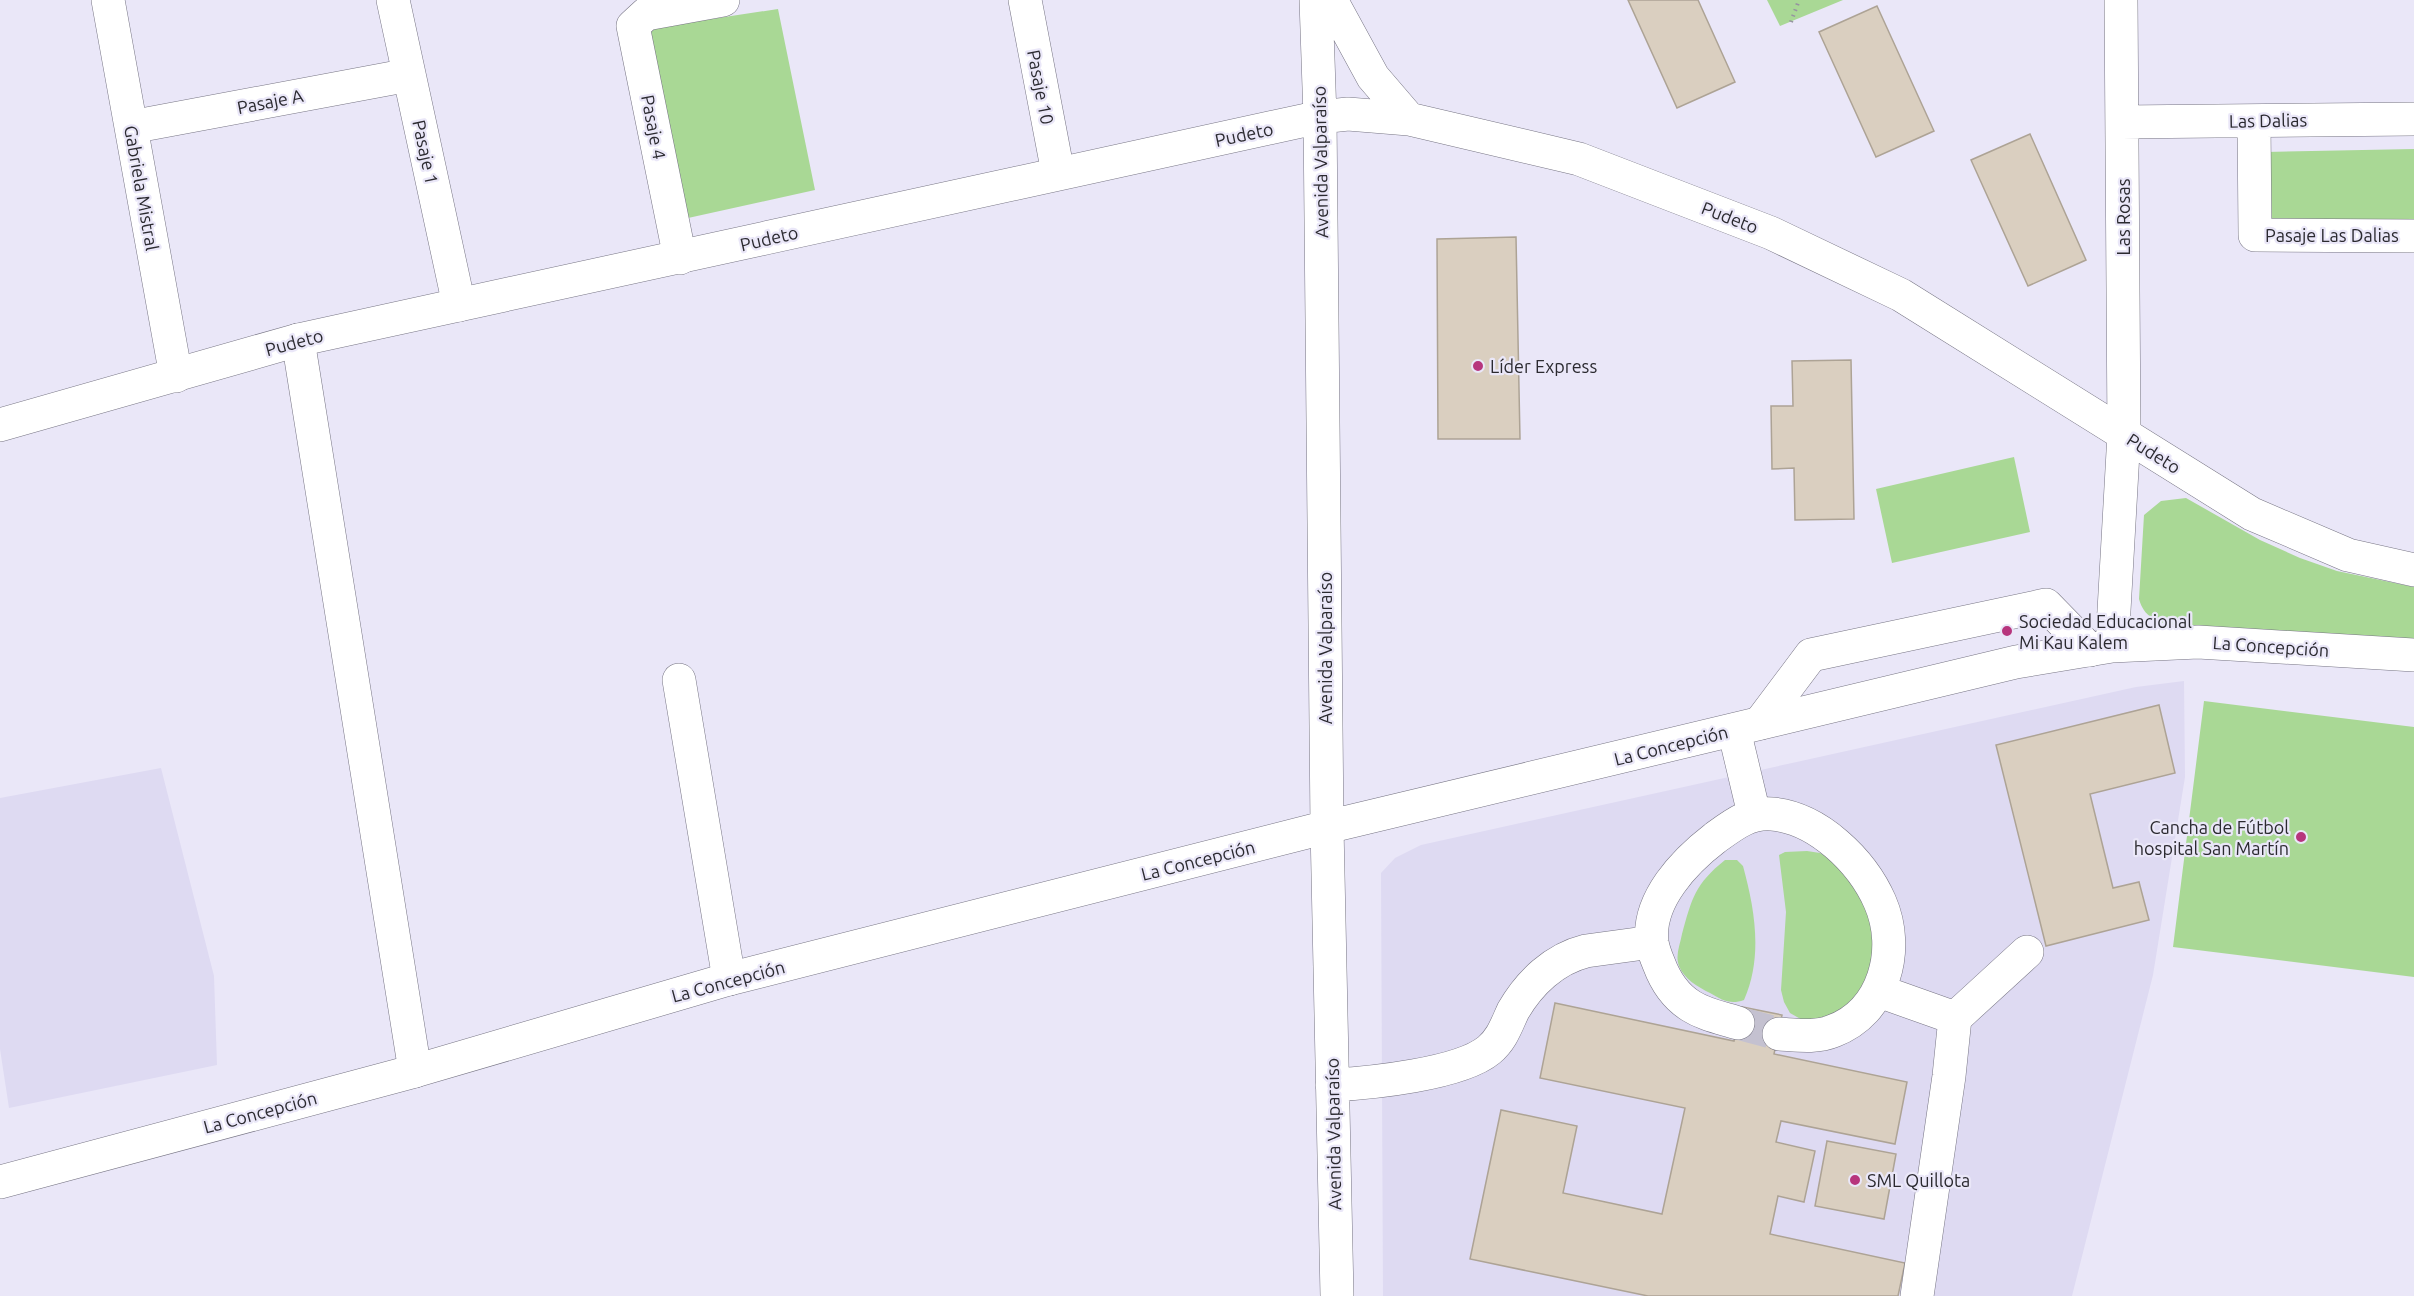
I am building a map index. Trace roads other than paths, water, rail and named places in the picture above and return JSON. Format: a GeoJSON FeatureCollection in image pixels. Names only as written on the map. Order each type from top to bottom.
{"type":"FeatureCollection","features":[{"type":"Feature","properties":{"kind":"main road","name":"Gabriela Mistral"},"geometry":{"type":"LineString","coordinates":[[108,0],[176,376]]}},
{"type":"Feature","properties":{"kind":"main road","name":"Pasaje 1"},"geometry":{"type":"LineString","coordinates":[[393,0],[459,305]]}},
{"type":"Feature","properties":{"kind":"main road"},"geometry":{"type":"LineString","coordinates":[[644,7],[723,0]]}},
{"type":"Feature","properties":{"kind":"main road","name":"Pasaje 10"},"geometry":{"type":"LineString","coordinates":[[1025,0],[1058,174]]}},
{"type":"Feature","properties":{"kind":"main road","name":"Avenida Valparaíso"},"geometry":{"type":"LineString","coordinates":[[1316,0],[1320,117],[1327,827],[1336,1296]]}},
{"type":"Feature","properties":{"kind":"main road"},"geometry":{"type":"LineString","coordinates":[[1331,0],[1373,77],[1409,119]]}},
{"type":"Feature","properties":{"kind":"main road","name":"Las Rosas"},"geometry":{"type":"LineString","coordinates":[[2101,648],[2124,434],[2121,0]]}},
{"type":"Feature","properties":{"kind":"main road","name":"Pasaje 4"},"geometry":{"type":"LineString","coordinates":[[644,7],[633,26],[680,258]]}},
{"type":"Feature","properties":{"kind":"main road","name":"Pasaje A"},"geometry":{"type":"LineString","coordinates":[[132,128],[409,75]]}},
{"type":"Feature","properties":{"kind":"main road","name":"Pudeto"},"geometry":{"type":"LineString","coordinates":[[0,425],[298,340],[1320,117],[1348,114],[1409,119],[1579,159],[1771,233],[1901,295],[2252,514],[2348,555],[2414,570]]}},
{"type":"Feature","properties":{"kind":"main road","name":"Las Dalias"},"geometry":{"type":"LineString","coordinates":[[2122,122],[2414,119]]}},
{"type":"Feature","properties":{"kind":"main road","name":"Pasaje Las Dalias"},"geometry":{"type":"LineString","coordinates":[[2254,121],[2255,235],[2414,236]]}},
{"type":"Feature","properties":{"kind":"main road"},"geometry":{"type":"LineString","coordinates":[[298,340],[415,1071]]}},
{"type":"Feature","properties":{"kind":"main road"},"geometry":{"type":"LineString","coordinates":[[1754,814],[1747,726],[1811,655],[2046,605],[2101,648]]}},
{"type":"Feature","properties":{"kind":"main road","name":"La Concepción"},"geometry":{"type":"LineString","coordinates":[[0,1182],[415,1071],[729,979],[1327,827],[2016,662],[2101,648],[2198,642],[2414,655]]}},
{"type":"Feature","properties":{"kind":"main road"},"geometry":{"type":"LineString","coordinates":[[679,680],[729,979]]}},
{"type":"Feature","properties":{"kind":"main road"},"geometry":{"type":"LineString","coordinates":[[1738,1023],[1703,1012],[1682,999],[1665,979],[1652,942],[1652,923],[1669,885],[1686,861],[1732,825],[1754,814],[1771,813],[1795,817],[1823,834],[1862,871],[1881,903],[1888,936],[1888,966],[1879,991],[1866,1010],[1851,1022],[1832,1032],[1814,1035],[1779,1034]]}},
{"type":"Feature","properties":{"kind":"main road"},"geometry":{"type":"LineString","coordinates":[[1332,1085],[1431,1072],[1470,1061],[1488,1051],[1502,1036],[1514,1010],[1546,969],[1576,953],[1652,942]]}},
{"type":"Feature","properties":{"kind":"main road"},"geometry":{"type":"LineString","coordinates":[[1917,1296],[1949,1076],[1955,1018],[2027,952]]}},
{"type":"Feature","properties":{"kind":"main road"},"geometry":{"type":"LineString","coordinates":[[1879,991],[1955,1018]]}},
{"type":"Feature","properties":{"kind":"tunnel"},"geometry":{"type":"LineString","coordinates":[[1738,1023],[1779,1034]]}},
{"type":"Feature","properties":{"kind":"place","name":"Líder Express"},"geometry":{"type":"Point","coordinates":[1478,366]}},
{"type":"Feature","properties":{"kind":"place","name":"Sociedad Educacional Mi Kau Kalem"},"geometry":{"type":"Point","coordinates":[2007,631]}},
{"type":"Feature","properties":{"kind":"place","name":"Cancha de Fútbol hospital San Martín"},"geometry":{"type":"Point","coordinates":[2301,837]}},
{"type":"Feature","properties":{"kind":"place","name":"SML Quillota"},"geometry":{"type":"Point","coordinates":[1855,1180]}}]}
